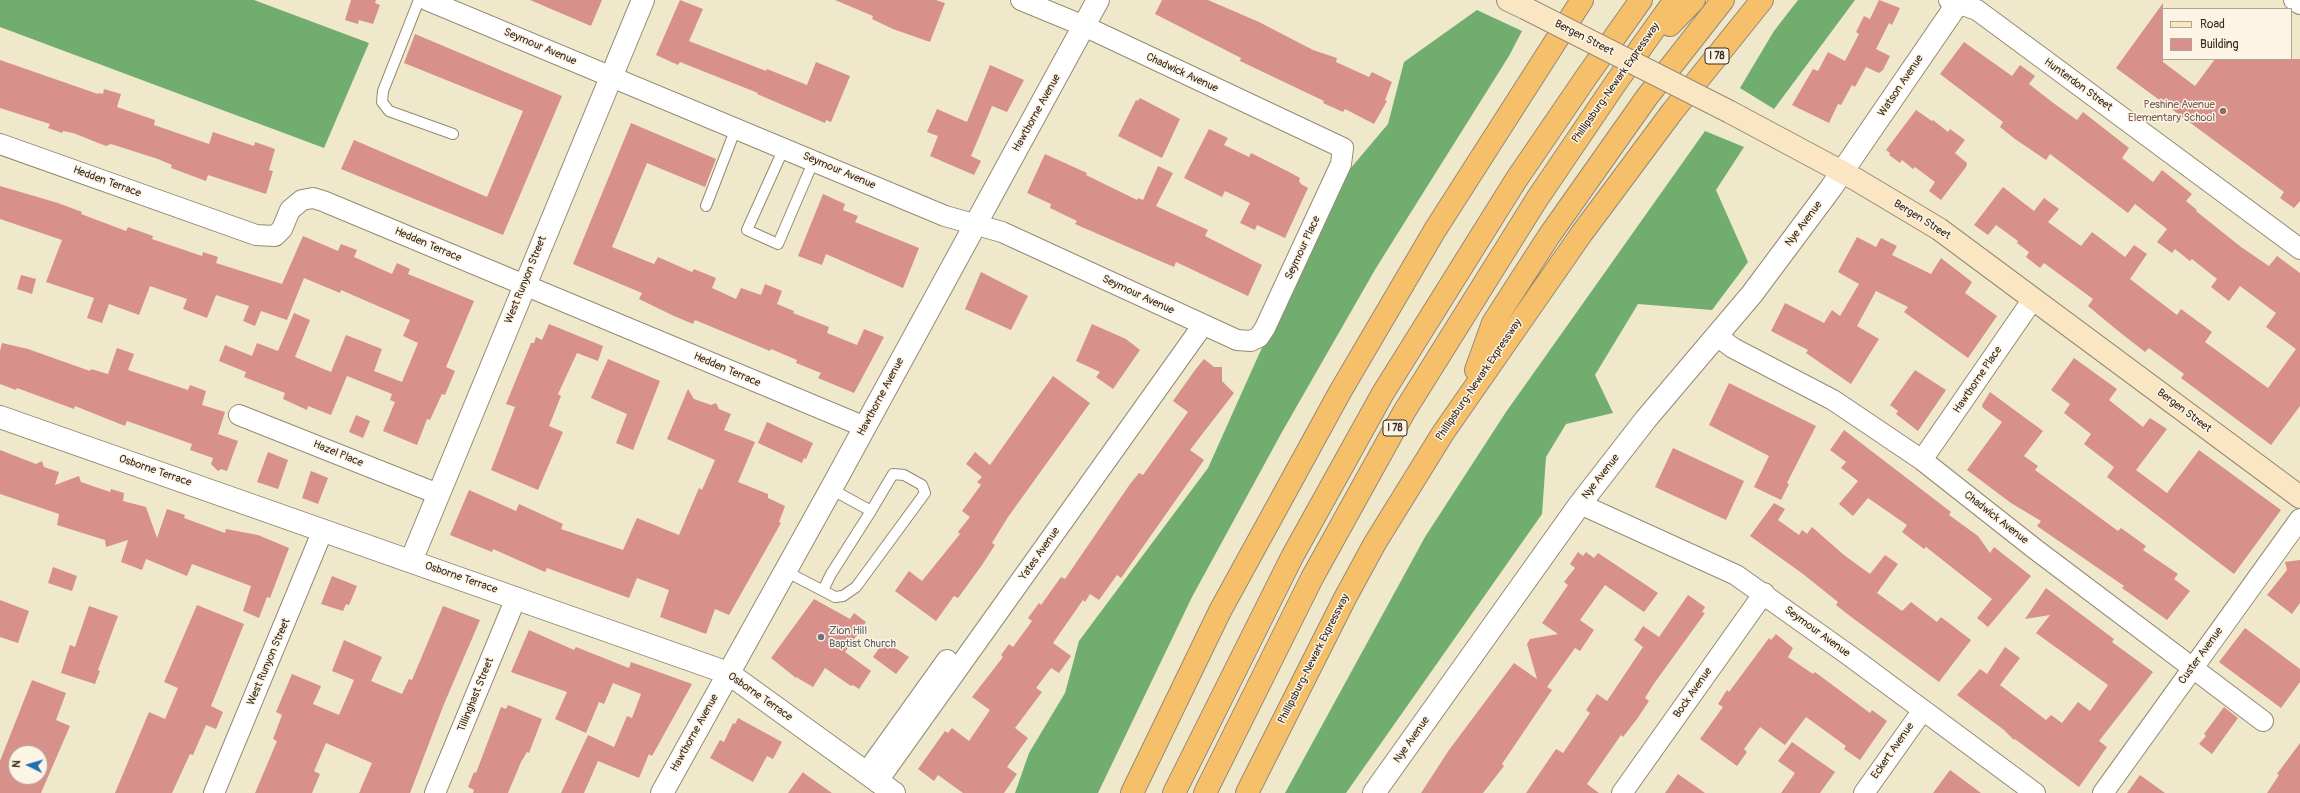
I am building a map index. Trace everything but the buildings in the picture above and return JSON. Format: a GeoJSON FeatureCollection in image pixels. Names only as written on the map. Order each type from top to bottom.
{"type":"FeatureCollection","features":[{"type":"Feature","properties":{"kind":"highway"},"geometry":{"type":"LineString","coordinates":[[1132,793],[1220,611],[1332,405],[1436,230],[1582,0]]}},
{"type":"Feature","properties":{"kind":"highway"},"geometry":{"type":"LineString","coordinates":[[1532,80],[1591,0]]}},
{"type":"Feature","properties":{"kind":"highway"},"geometry":{"type":"LineString","coordinates":[[1568,105],[1634,0]]}},
{"type":"Feature","properties":{"kind":"highway","name":"I 78"},"geometry":{"type":"LineString","coordinates":[[1174,793],[1262,614],[1352,448],[1415,340],[1482,233],[1641,0]]}},
{"type":"Feature","properties":{"kind":"highway","name":"Phillipsburg-Newark Expressway"},"geometry":{"type":"LineString","coordinates":[[1205,793],[1301,599],[1404,412],[1502,252],[1617,81],[1675,0]]}},
{"type":"Feature","properties":{"kind":"highway"},"geometry":{"type":"LineString","coordinates":[[1617,81],[1694,0]]}},
{"type":"Feature","properties":{"kind":"highway"},"geometry":{"type":"LineString","coordinates":[[1465,399],[1493,323],[1522,277],[1596,167],[1647,97],[1723,0]]}},
{"type":"Feature","properties":{"kind":"highway","name":"Phillipsburg-Newark Expressway"},"geometry":{"type":"LineString","coordinates":[[1247,793],[1344,600],[1409,488],[1465,399],[1620,181],[1762,0]]}},
{"type":"Feature","properties":{"kind":"main road","name":"Bergen Street"},"geometry":{"type":"LineString","coordinates":[[1517,4],[1730,112],[1842,172],[1939,229],[2300,497]]}},
{"type":"Feature","properties":{"kind":"street","name":"Seymour Avenue"},"geometry":{"type":"LineString","coordinates":[[427,0],[814,160],[945,216],[1002,232],[1237,340],[1251,342]]}},
{"type":"Feature","properties":{"kind":"street","name":"West Runyon Street"},"geometry":{"type":"LineString","coordinates":[[411,561],[610,76],[643,0]]}},
{"type":"Feature","properties":{"kind":"street","name":"Chadwick Avenue"},"geometry":{"type":"LineString","coordinates":[[1020,0],[1084,26],[1343,148]]}},
{"type":"Feature","properties":{"kind":"street","name":"Hawthorne Avenue"},"geometry":{"type":"LineString","coordinates":[[662,793],[831,489],[1098,0]]}},
{"type":"Feature","properties":{"kind":"street"},"geometry":{"type":"LineString","coordinates":[[2294,0],[2300,4]]}},
{"type":"Feature","properties":{"kind":"street","name":"Watson Avenue"},"geometry":{"type":"LineString","coordinates":[[1842,172],[1955,1]]}},
{"type":"Feature","properties":{"kind":"street","name":"Hunterdon Street"},"geometry":{"type":"LineString","coordinates":[[1955,1],[1977,10],[2300,249]]}},
{"type":"Feature","properties":{"kind":"street","name":"Hedden Terrace"},"geometry":{"type":"LineString","coordinates":[[0,144],[256,235],[267,237],[275,236],[282,229],[290,210],[296,203],[313,198],[865,427]]}},
{"type":"Feature","properties":{"kind":"street","name":"Seymour Place"},"geometry":{"type":"LineString","coordinates":[[1251,342],[1266,328],[1341,164],[1343,148]]}},
{"type":"Feature","properties":{"kind":"street","name":"Nye Avenue"},"geometry":{"type":"LineString","coordinates":[[1374,793],[1580,504],[1646,419],[1752,294],[1842,172]]}},
{"type":"Feature","properties":{"kind":"street","name":"Hawthorne Place"},"geometry":{"type":"LineString","coordinates":[[1922,460],[2033,299]]}},
{"type":"Feature","properties":{"kind":"street","name":"Yates Avenue"},"geometry":{"type":"LineString","coordinates":[[879,783],[984,621],[1197,322]]}},
{"type":"Feature","properties":{"kind":"street","name":"Chadwick Avenue"},"geometry":{"type":"LineString","coordinates":[[1717,336],[1733,348],[1833,400],[1922,460],[2035,549],[2263,721]]}},
{"type":"Feature","properties":{"kind":"street","name":"Hazel Place"},"geometry":{"type":"LineString","coordinates":[[239,415],[438,494]]}},
{"type":"Feature","properties":{"kind":"street","name":"Osborne Terrace"},"geometry":{"type":"LineString","coordinates":[[0,417],[728,673],[879,783]]}},
{"type":"Feature","properties":{"kind":"street","name":"Seymour Avenue"},"geometry":{"type":"LineString","coordinates":[[1580,504],[1736,575],[1764,593],[2035,793]]}},
{"type":"Feature","properties":{"kind":"street","name":"Custer Avenue"},"geometry":{"type":"LineString","coordinates":[[2103,793],[2300,518]]}},
{"type":"Feature","properties":{"kind":"street","name":"West Runyon Street"},"geometry":{"type":"LineString","coordinates":[[214,793],[323,530]]}},
{"type":"Feature","properties":{"kind":"street","name":"Bock Avenue"},"geometry":{"type":"LineString","coordinates":[[1622,793],[1764,593]]}},
{"type":"Feature","properties":{"kind":"street","name":"Tillinghast Street"},"geometry":{"type":"LineString","coordinates":[[435,793],[516,598]]}},
{"type":"Feature","properties":{"kind":"street","name":"Eckert Avenue"},"geometry":{"type":"LineString","coordinates":[[1864,793],[1923,710]]}},
{"type":"Feature","properties":{"kind":"lane"},"geometry":{"type":"LineString","coordinates":[[419,0],[383,91],[382,102],[389,111],[453,134]]}},
{"type":"Feature","properties":{"kind":"lane"},"geometry":{"type":"LineString","coordinates":[[706,206],[736,128]]}},
{"type":"Feature","properties":{"kind":"lane"},"geometry":{"type":"LineString","coordinates":[[784,148],[747,230],[778,244],[814,160]]}},
{"type":"Feature","properties":{"kind":"lane"},"geometry":{"type":"LineString","coordinates":[[785,571],[835,597],[843,596],[856,587],[925,493],[922,485],[904,475],[893,474],[831,574],[823,590]]}},
{"type":"Feature","properties":{"kind":"lane"},"geometry":{"type":"LineString","coordinates":[[831,489],[871,511]]}},
{"type":"Feature","properties":{"kind":"green space"},"geometry":{"type":"Polygon","coordinates":[[[0,0],[254,0],[369,43],[324,148],[0,27],[0,0]]]}},
{"type":"Feature","properties":{"kind":"green space"},"geometry":{"type":"Polygon","coordinates":[[[1798,0],[1855,0],[1774,109],[1740,88],[1774,31],[1798,0]]]}},
{"type":"Feature","properties":{"kind":"green space"},"geometry":{"type":"Polygon","coordinates":[[[1477,10],[1522,31],[1509,56],[1376,268],[1282,432],[1192,597],[1098,793],[1015,793],[1029,753],[1065,693],[1079,641],[1208,468],[1260,352],[1350,169],[1388,124],[1404,62],[1477,10]]]}},
{"type":"Feature","properties":{"kind":"green space"},"geometry":{"type":"Polygon","coordinates":[[[1705,131],[1744,147],[1716,190],[1748,262],[1712,310],[1638,304],[1595,375],[1613,413],[1566,424],[1546,457],[1542,514],[1346,793],[1285,793],[1425,537],[1506,412],[1705,131]]]}},
{"type":"Feature","properties":{"kind":"place","name":"Peshine Avenue Elementary School"},"geometry":{"type":"Point","coordinates":[2223,111]}},
{"type":"Feature","properties":{"kind":"place","name":"Zion Hill Baptist Church"},"geometry":{"type":"Point","coordinates":[821,637]}}]}
